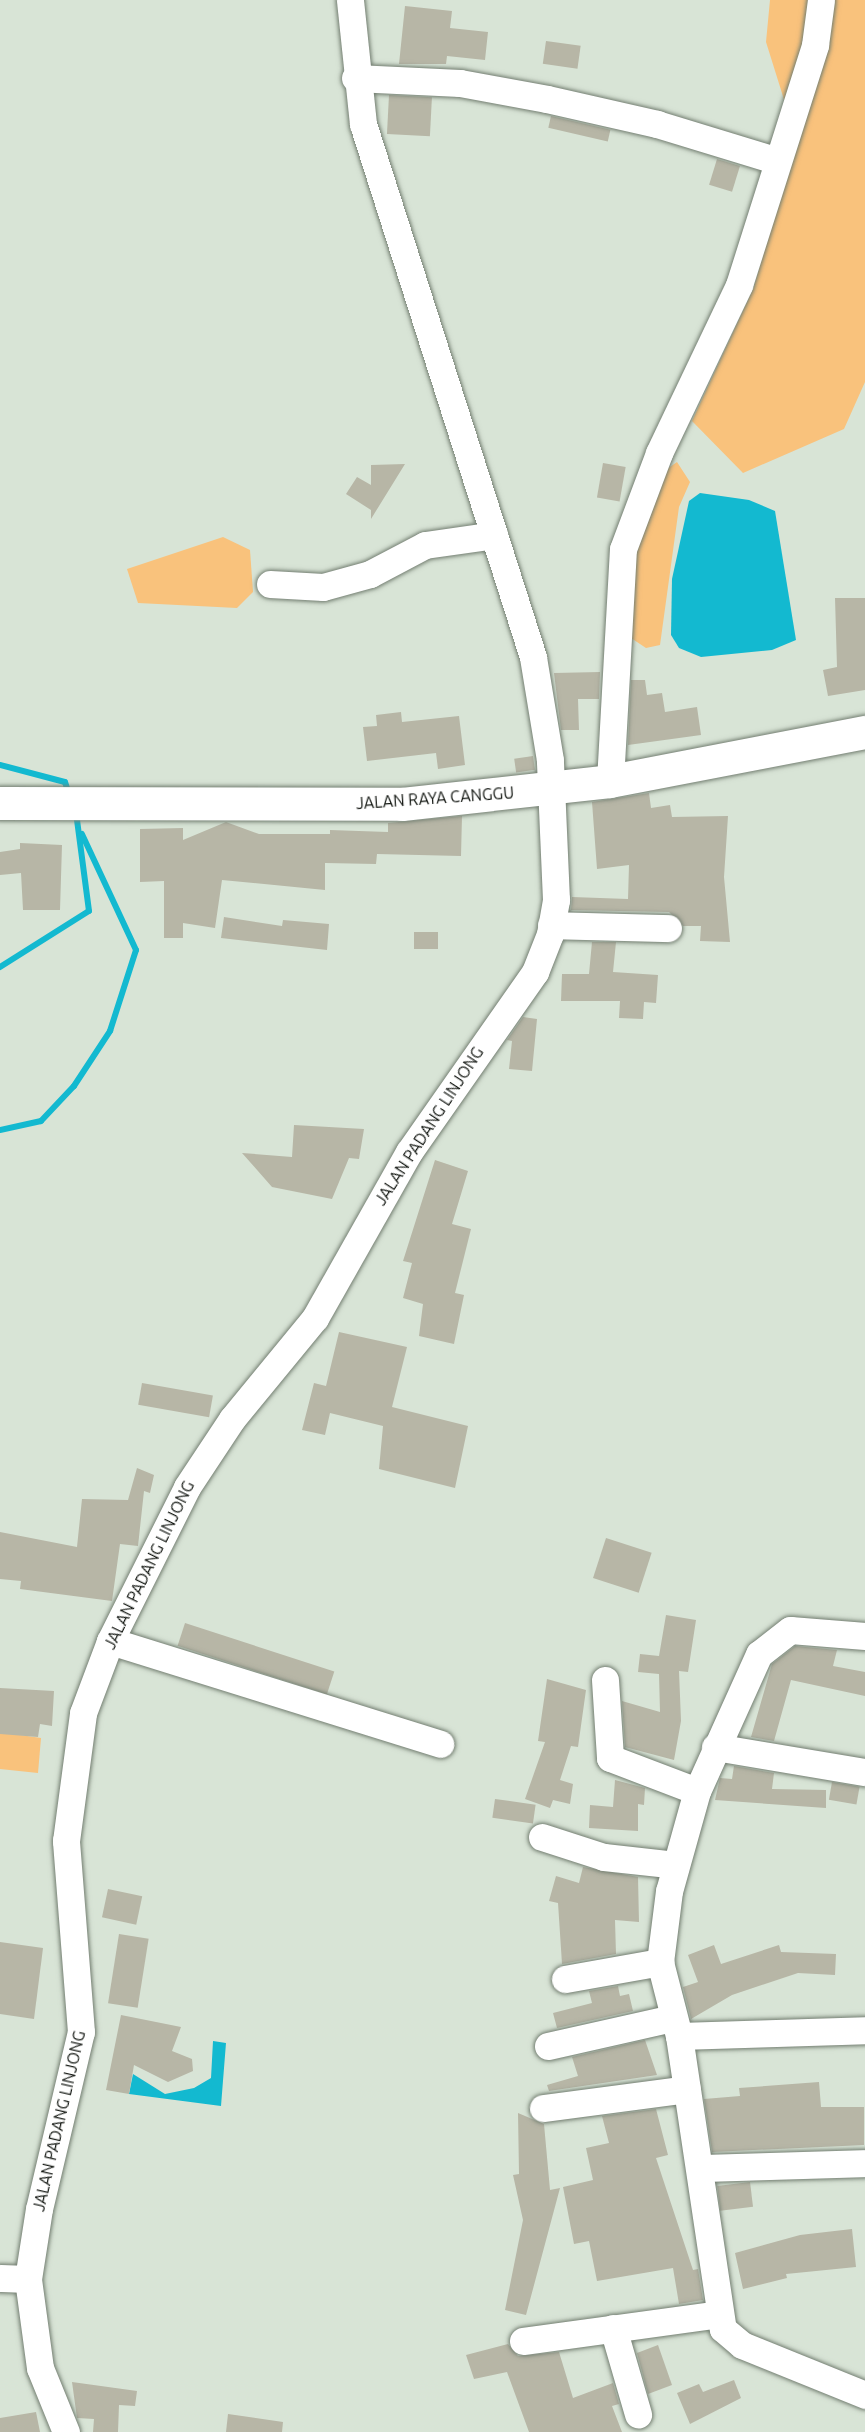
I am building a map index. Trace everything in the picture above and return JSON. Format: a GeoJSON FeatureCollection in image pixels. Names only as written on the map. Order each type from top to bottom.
{"type":"FeatureCollection","features":[{"type":"Feature","properties":{"kind":"main road","name":"JALAN RAYA CANGGU"},"geometry":{"type":"LineString","coordinates":[[0,803],[114,801],[402,804],[610,781],[865,732]]}},
{"type":"Feature","properties":{"kind":"street","name":"JALAN PADANG LINJONG"},"geometry":{"type":"LineString","coordinates":[[66,2432],[40,2368],[28,2279],[39,2209],[81,2032],[66,1841],[74,1749],[110,1641],[200,1465],[315,1318],[408,1152],[535,972],[552,925],[559,868],[552,789],[533,657],[426,335],[363,124],[355,78],[350,0]]}},
{"type":"Feature","properties":{"kind":"street"},"geometry":{"type":"LineString","coordinates":[[610,781],[623,549],[659,453],[739,285],[775,160],[815,45],[821,0]]}},
{"type":"Feature","properties":{"kind":"street"},"geometry":{"type":"LineString","coordinates":[[355,78],[460,83],[547,99],[657,124],[775,160]]}},
{"type":"Feature","properties":{"kind":"street"},"geometry":{"type":"LineString","coordinates":[[270,584],[323,587],[370,574],[425,545],[494,536]]}},
{"type":"Feature","properties":{"kind":"street"},"geometry":{"type":"LineString","coordinates":[[552,925],[668,928]]}},
{"type":"Feature","properties":{"kind":"street"},"geometry":{"type":"LineString","coordinates":[[865,1636],[790,1630],[774,1638],[738,1692],[697,1791],[676,1865],[660,1962],[687,2090],[723,2329],[742,2345],[865,2395]]}},
{"type":"Feature","properties":{"kind":"street"},"geometry":{"type":"LineString","coordinates":[[110,1641],[440,1744]]}},
{"type":"Feature","properties":{"kind":"street"},"geometry":{"type":"LineString","coordinates":[[605,1680],[610,1758],[697,1791]]}},
{"type":"Feature","properties":{"kind":"street"},"geometry":{"type":"LineString","coordinates":[[715,1747],[865,1772]]}},
{"type":"Feature","properties":{"kind":"street"},"geometry":{"type":"LineString","coordinates":[[542,1837],[604,1857],[676,1865]]}},
{"type":"Feature","properties":{"kind":"street"},"geometry":{"type":"LineString","coordinates":[[565,1979],[660,1962]]}},
{"type":"Feature","properties":{"kind":"street"},"geometry":{"type":"LineString","coordinates":[[548,2046],[675,2027],[865,2030]]}},
{"type":"Feature","properties":{"kind":"street"},"geometry":{"type":"LineString","coordinates":[[543,2108],[687,2090]]}},
{"type":"Feature","properties":{"kind":"street"},"geometry":{"type":"LineString","coordinates":[[700,2168],[864,2163]]}},
{"type":"Feature","properties":{"kind":"street"},"geometry":{"type":"LineString","coordinates":[[0,2278],[28,2279]]}},
{"type":"Feature","properties":{"kind":"street"},"geometry":{"type":"LineString","coordinates":[[523,2341],[719,2314]]}},
{"type":"Feature","properties":{"kind":"street"},"geometry":{"type":"LineString","coordinates":[[613,2328],[638,2414]]}},
{"type":"Feature","properties":{"kind":"shaded area"},"geometry":{"type":"Polygon","coordinates":[[[770,0],[865,0],[865,382],[844,429],[743,473],[692,421],[754,287],[796,138],[766,42],[770,0]]]}},
{"type":"Feature","properties":{"kind":"shaded area"},"geometry":{"type":"Polygon","coordinates":[[[677,462],[690,482],[679,507],[660,645],[646,648],[631,638],[637,528],[660,474],[677,462]]]}},
{"type":"Feature","properties":{"kind":"shaded area"},"geometry":{"type":"Polygon","coordinates":[[[223,537],[250,550],[253,592],[237,608],[138,603],[127,569],[223,537]]]}},
{"type":"Feature","properties":{"kind":"shaded area"},"geometry":{"type":"Polygon","coordinates":[[[0,1732],[41,1738],[38,1773],[0,1769],[0,1732]]]}},
{"type":"Feature","properties":{"kind":"water"},"geometry":{"type":"Polygon","coordinates":[[[700,493],[749,500],[775,511],[796,640],[772,650],[701,657],[679,648],[671,635],[672,579],[689,501],[700,493]]]}},
{"type":"Feature","properties":{"kind":"water"},"geometry":{"type":"Polygon","coordinates":[[[213,2041],[226,2043],[221,2106],[129,2094],[133,2074],[165,2094],[194,2088],[211,2078],[213,2041]]]}},
{"type":"Feature","properties":{"kind":"building"},"geometry":{"type":"Polygon","coordinates":[[[405,6],[452,11],[450,28],[488,32],[485,60],[447,56],[446,64],[399,64],[405,6]]]}},
{"type":"Feature","properties":{"kind":"building"},"geometry":{"type":"Polygon","coordinates":[[[546,41],[581,46],[577,69],[543,64],[546,41]]]}},
{"type":"Feature","properties":{"kind":"building"},"geometry":{"type":"Polygon","coordinates":[[[389,95],[432,97],[430,136],[387,134],[389,95]]]}},
{"type":"Feature","properties":{"kind":"building"},"geometry":{"type":"Polygon","coordinates":[[[551,116],[610,130],[608,141],[548,128],[551,116]]]}},
{"type":"Feature","properties":{"kind":"building"},"geometry":{"type":"Polygon","coordinates":[[[717,159],[740,166],[732,192],[709,185],[717,159]]]}},
{"type":"Feature","properties":{"kind":"building"},"geometry":{"type":"Polygon","coordinates":[[[603,463],[626,467],[620,501],[597,497],[603,463]]]}},
{"type":"Feature","properties":{"kind":"building"},"geometry":{"type":"Polygon","coordinates":[[[405,464],[371,519],[371,510],[346,494],[357,477],[371,485],[371,465],[405,464]]]}},
{"type":"Feature","properties":{"kind":"building"},"geometry":{"type":"Polygon","coordinates":[[[835,598],[865,598],[865,690],[828,696],[823,670],[837,667],[835,598]]]}},
{"type":"Feature","properties":{"kind":"building"},"geometry":{"type":"Polygon","coordinates":[[[600,672],[599,699],[578,699],[579,730],[561,730],[554,673],[600,672]]]}},
{"type":"Feature","properties":{"kind":"building"},"geometry":{"type":"Polygon","coordinates":[[[631,680],[645,680],[647,695],[662,693],[665,712],[697,707],[701,735],[628,745],[631,680]]]}},
{"type":"Feature","properties":{"kind":"building"},"geometry":{"type":"Polygon","coordinates":[[[401,712],[402,722],[459,716],[465,765],[438,769],[436,753],[367,761],[363,727],[377,726],[376,715],[401,712]]]}},
{"type":"Feature","properties":{"kind":"building"},"geometry":{"type":"Polygon","coordinates":[[[533,756],[535,770],[516,773],[514,759],[533,756]]]}},
{"type":"Feature","properties":{"kind":"building"},"geometry":{"type":"Polygon","coordinates":[[[649,793],[651,808],[670,805],[672,817],[728,816],[724,877],[730,942],[700,941],[701,926],[683,926],[669,912],[571,910],[572,897],[628,899],[629,865],[597,869],[592,802],[649,793]]]}},
{"type":"Feature","properties":{"kind":"building"},"geometry":{"type":"Polygon","coordinates":[[[462,816],[461,856],[377,854],[376,864],[325,863],[325,890],[222,880],[215,928],[183,923],[183,938],[164,938],[164,881],[140,882],[140,829],[183,828],[183,840],[226,822],[259,834],[330,834],[330,830],[388,832],[388,823],[462,816]]]}},
{"type":"Feature","properties":{"kind":"building"},"geometry":{"type":"Polygon","coordinates":[[[20,843],[62,845],[60,910],[23,910],[21,873],[0,875],[0,852],[20,849],[20,843]]]}},
{"type":"Feature","properties":{"kind":"building"},"geometry":{"type":"Polygon","coordinates":[[[224,917],[282,926],[283,920],[329,924],[327,950],[221,938],[224,917]]]}},
{"type":"Feature","properties":{"kind":"building"},"geometry":{"type":"Polygon","coordinates":[[[414,932],[438,932],[438,949],[414,949],[414,932]]]}},
{"type":"Feature","properties":{"kind":"building"},"geometry":{"type":"Polygon","coordinates":[[[592,942],[616,942],[613,972],[658,975],[656,1003],[644,1002],[643,1019],[619,1018],[620,1001],[561,1001],[562,974],[589,974],[592,942]]]}},
{"type":"Feature","properties":{"kind":"building"},"geometry":{"type":"Polygon","coordinates":[[[523,1017],[537,1019],[532,1071],[509,1069],[512,1041],[507,1040],[523,1017]]]}},
{"type":"Feature","properties":{"kind":"building"},"geometry":{"type":"Polygon","coordinates":[[[294,1125],[364,1129],[359,1159],[349,1158],[332,1199],[272,1187],[242,1153],[292,1157],[294,1125]]]}},
{"type":"Feature","properties":{"kind":"building"},"geometry":{"type":"Polygon","coordinates":[[[435,1160],[468,1171],[452,1224],[471,1229],[455,1293],[464,1295],[454,1344],[419,1336],[423,1304],[403,1298],[412,1263],[403,1261],[435,1160]]]}},
{"type":"Feature","properties":{"kind":"building"},"geometry":{"type":"Polygon","coordinates":[[[339,1332],[407,1347],[392,1407],[468,1426],[455,1488],[379,1469],[383,1426],[330,1413],[325,1435],[302,1430],[314,1383],[326,1386],[339,1332]]]}},
{"type":"Feature","properties":{"kind":"building"},"geometry":{"type":"Polygon","coordinates":[[[142,1383],[213,1396],[209,1417],[138,1405],[142,1383]]]}},
{"type":"Feature","properties":{"kind":"building"},"geometry":{"type":"Polygon","coordinates":[[[137,1468],[154,1475],[150,1493],[144,1491],[138,1546],[120,1544],[112,1601],[20,1589],[21,1581],[0,1579],[0,1532],[77,1547],[82,1499],[128,1500],[137,1468]]]}},
{"type":"Feature","properties":{"kind":"building"},"geometry":{"type":"Polygon","coordinates":[[[606,1538],[652,1553],[639,1593],[593,1578],[606,1538]]]}},
{"type":"Feature","properties":{"kind":"building"},"geometry":{"type":"Polygon","coordinates":[[[666,1615],[696,1620],[688,1672],[679,1671],[681,1721],[674,1760],[625,1747],[622,1701],[660,1712],[659,1674],[638,1672],[640,1654],[659,1656],[666,1615]]]}},
{"type":"Feature","properties":{"kind":"building"},"geometry":{"type":"Polygon","coordinates":[[[185,1623],[334,1672],[327,1694],[178,1646],[185,1623]]]}},
{"type":"Feature","properties":{"kind":"building"},"geometry":{"type":"Polygon","coordinates":[[[795,1646],[837,1650],[833,1666],[865,1672],[865,1696],[791,1680],[774,1741],[751,1737],[772,1664],[795,1646]]]}},
{"type":"Feature","properties":{"kind":"building"},"geometry":{"type":"Polygon","coordinates":[[[547,1679],[586,1690],[578,1747],[571,1746],[560,1780],[573,1784],[570,1804],[553,1800],[550,1808],[525,1799],[545,1742],[538,1741],[547,1679]]]}},
{"type":"Feature","properties":{"kind":"building"},"geometry":{"type":"Polygon","coordinates":[[[0,1688],[54,1691],[52,1726],[40,1724],[38,1737],[0,1734],[0,1688]]]}},
{"type":"Feature","properties":{"kind":"building"},"geometry":{"type":"Polygon","coordinates":[[[734,1766],[774,1773],[772,1789],[826,1790],[826,1808],[715,1800],[720,1778],[732,1779],[734,1766]]]}},
{"type":"Feature","properties":{"kind":"building"},"geometry":{"type":"Polygon","coordinates":[[[615,1780],[645,1788],[644,1805],[638,1804],[638,1831],[589,1828],[590,1805],[613,1807],[615,1780]]]}},
{"type":"Feature","properties":{"kind":"building"},"geometry":{"type":"Polygon","coordinates":[[[832,1782],[860,1787],[856,1805],[829,1800],[832,1782]]]}},
{"type":"Feature","properties":{"kind":"building"},"geometry":{"type":"Polygon","coordinates":[[[495,1799],[536,1805],[533,1824],[492,1818],[495,1799]]]}},
{"type":"Feature","properties":{"kind":"building"},"geometry":{"type":"Polygon","coordinates":[[[583,1867],[638,1877],[639,1922],[615,1920],[616,1954],[562,1964],[558,1903],[549,1901],[556,1876],[579,1883],[583,1867]]]}},
{"type":"Feature","properties":{"kind":"building"},"geometry":{"type":"Polygon","coordinates":[[[108,1889],[142,1896],[136,1925],[102,1917],[108,1889]]]}},
{"type":"Feature","properties":{"kind":"building"},"geometry":{"type":"Polygon","coordinates":[[[119,1934],[149,1939],[138,2008],[108,2003],[119,1934]]]}},
{"type":"Feature","properties":{"kind":"building"},"geometry":{"type":"Polygon","coordinates":[[[0,1942],[43,1948],[34,2019],[0,2014],[0,1942]]]}},
{"type":"Feature","properties":{"kind":"building"},"geometry":{"type":"Polygon","coordinates":[[[714,1945],[721,1964],[779,1945],[781,1952],[836,1954],[835,1975],[798,1973],[732,1995],[691,2019],[683,1987],[698,1982],[688,1955],[714,1945]]]}},
{"type":"Feature","properties":{"kind":"building"},"geometry":{"type":"Polygon","coordinates":[[[618,1986],[620,1996],[629,1994],[633,2011],[557,2028],[553,2013],[592,2003],[589,1991],[618,1986]]]}},
{"type":"Feature","properties":{"kind":"building"},"geometry":{"type":"Polygon","coordinates":[[[121,2015],[181,2027],[172,2051],[192,2059],[193,2071],[168,2082],[134,2065],[129,2094],[106,2090],[121,2015]]]}},
{"type":"Feature","properties":{"kind":"building"},"geometry":{"type":"Polygon","coordinates":[[[645,2040],[657,2075],[549,2091],[547,2085],[578,2076],[572,2057],[645,2040]]]}},
{"type":"Feature","properties":{"kind":"building"},"geometry":{"type":"Polygon","coordinates":[[[819,2082],[821,2107],[864,2107],[864,2145],[712,2152],[704,2099],[740,2096],[739,2088],[819,2082]]]}},
{"type":"Feature","properties":{"kind":"building"},"geometry":{"type":"Polygon","coordinates":[[[656,2109],[668,2155],[656,2158],[693,2270],[698,2269],[703,2300],[679,2304],[673,2268],[597,2281],[589,2241],[574,2244],[563,2187],[593,2180],[586,2148],[609,2143],[602,2116],[656,2109]]]}},
{"type":"Feature","properties":{"kind":"building"},"geometry":{"type":"Polygon","coordinates":[[[518,2113],[544,2124],[550,2190],[560,2188],[526,2315],[505,2310],[523,2220],[513,2175],[519,2174],[518,2113]]]}},
{"type":"Feature","properties":{"kind":"building"},"geometry":{"type":"Polygon","coordinates":[[[750,2182],[753,2207],[720,2211],[717,2186],[750,2182]]]}},
{"type":"Feature","properties":{"kind":"building"},"geometry":{"type":"Polygon","coordinates":[[[852,2229],[856,2267],[786,2274],[787,2278],[743,2289],[735,2253],[800,2235],[852,2229]]]}},
{"type":"Feature","properties":{"kind":"building"},"geometry":{"type":"Polygon","coordinates":[[[508,2344],[518,2356],[559,2352],[573,2398],[613,2383],[619,2404],[612,2406],[622,2432],[529,2432],[507,2372],[474,2379],[466,2355],[508,2344]]]}},
{"type":"Feature","properties":{"kind":"building"},"geometry":{"type":"Polygon","coordinates":[[[658,2345],[672,2385],[648,2394],[637,2353],[658,2345]]]}},
{"type":"Feature","properties":{"kind":"building"},"geometry":{"type":"Polygon","coordinates":[[[734,2380],[741,2398],[690,2424],[677,2393],[699,2384],[703,2392],[734,2380]]]}},
{"type":"Feature","properties":{"kind":"building"},"geometry":{"type":"Polygon","coordinates":[[[72,2382],[137,2391],[135,2406],[119,2405],[118,2432],[93,2432],[94,2419],[77,2418],[72,2382]]]}},
{"type":"Feature","properties":{"kind":"building"},"geometry":{"type":"Polygon","coordinates":[[[36,2412],[40,2432],[0,2432],[0,2418],[36,2412]]]}},
{"type":"Feature","properties":{"kind":"building"},"geometry":{"type":"Polygon","coordinates":[[[228,2414],[283,2422],[282,2432],[226,2432],[228,2414]]]}},
{"type":"Feature","properties":{"kind":"waterway"},"geometry":{"type":"LineString","coordinates":[[0,765],[65,782],[69,794]]}},
{"type":"Feature","properties":{"kind":"waterway"},"geometry":{"type":"LineString","coordinates":[[0,967],[89,911],[76,812]]}},
{"type":"Feature","properties":{"kind":"waterway"},"geometry":{"type":"LineString","coordinates":[[0,1130],[41,1121],[74,1086],[110,1031],[136,950],[82,834]]}}]}
